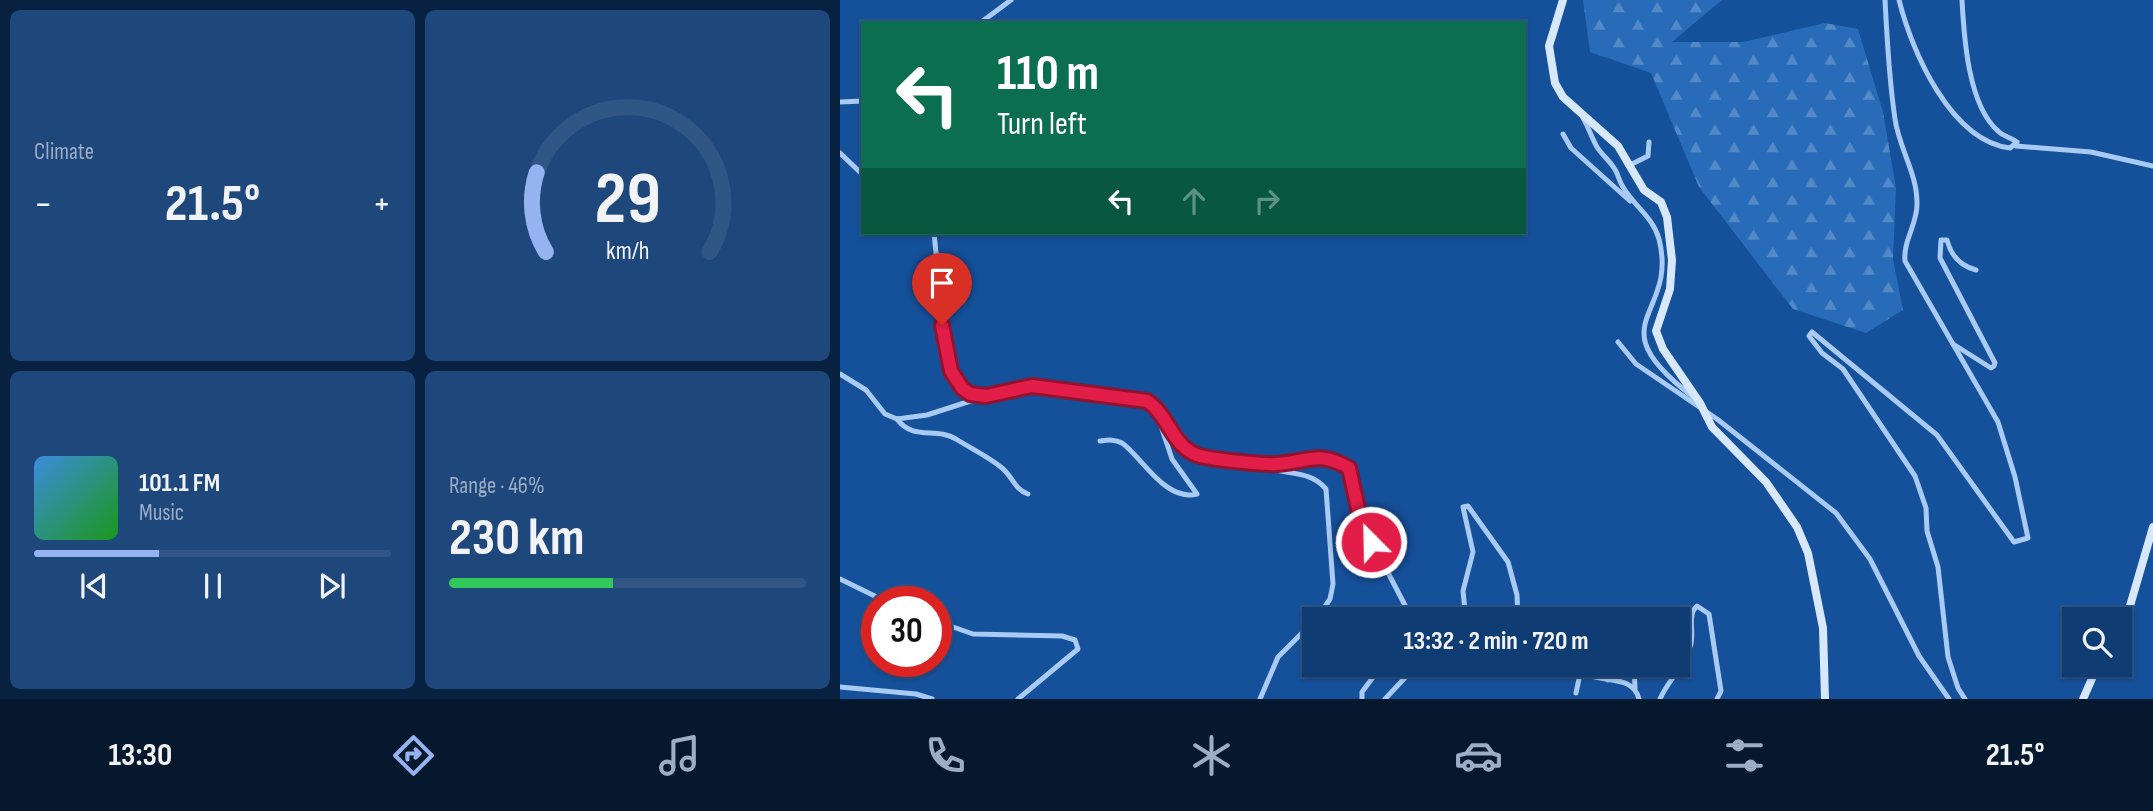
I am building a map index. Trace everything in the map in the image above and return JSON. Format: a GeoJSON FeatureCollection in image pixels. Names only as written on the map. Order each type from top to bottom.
{"type":"FeatureCollection","features":[{"type":"Feature","properties":{"kind":"street"},"geometry":{"type":"LineString","coordinates":[[984,21],[1011,0]]}},
{"type":"Feature","properties":{"kind":"street"},"geometry":{"type":"LineString","coordinates":[[1563,0],[1549,46],[1555,83],[1563,97],[1618,146],[1644,190],[1661,202],[1667,217],[1672,260],[1670,289],[1656,331],[1662,349],[1727,444],[1766,482],[1797,527],[1808,553],[1823,628],[1825,699]]}},
{"type":"Feature","properties":{"kind":"street"},"geometry":{"type":"LineString","coordinates":[[1885,0],[1885,46],[1895,120],[1910,164],[1917,205],[1906,242],[1905,261],[1998,422],[2028,538],[2014,542],[1937,435],[1812,332],[1809,336],[1822,353],[1843,369],[1914,476],[1926,508],[1927,531],[1938,567],[1948,657],[1958,688],[1965,699]]}},
{"type":"Feature","properties":{"kind":"street"},"geometry":{"type":"LineString","coordinates":[[1899,0],[1923,63],[1961,123],[1977,138],[1989,144],[2010,148],[2070,149],[2153,166]]}},
{"type":"Feature","properties":{"kind":"street"},"geometry":{"type":"LineString","coordinates":[[1962,0],[1966,59],[1981,104],[1999,133],[2017,142],[2016,146]]}},
{"type":"Feature","properties":{"kind":"street"},"geometry":{"type":"LineString","coordinates":[[840,102],[861,101]]}},
{"type":"Feature","properties":{"kind":"street"},"geometry":{"type":"LineString","coordinates":[[1580,113],[1596,146],[1615,169],[1622,187],[1651,221],[1659,241],[1661,277],[1642,323],[1643,337],[1659,367],[1700,403]]}},
{"type":"Feature","properties":{"kind":"street"},"geometry":{"type":"LineString","coordinates":[[1563,134],[1571,148],[1612,181],[1622,196],[1635,204]]}},
{"type":"Feature","properties":{"kind":"street"},"geometry":{"type":"LineString","coordinates":[[1630,165],[1647,156],[1649,142]]}},
{"type":"Feature","properties":{"kind":"street"},"geometry":{"type":"LineString","coordinates":[[840,153],[861,173]]}},
{"type":"Feature","properties":{"kind":"street"},"geometry":{"type":"LineString","coordinates":[[934,235],[936,253],[948,276],[950,300],[942,325],[951,371],[962,388],[970,394],[986,396]]}},
{"type":"Feature","properties":{"kind":"street"},"geometry":{"type":"LineString","coordinates":[[1951,342],[1991,368],[1996,363],[1940,258],[1941,240],[1947,240],[1950,251],[1960,262],[1976,270]]}},
{"type":"Feature","properties":{"kind":"street"},"geometry":{"type":"LineString","coordinates":[[1618,342],[1636,364],[1705,412],[1836,513],[1870,559],[1919,656],[1949,699]]}},
{"type":"Feature","properties":{"kind":"street"},"geometry":{"type":"LineString","coordinates":[[840,374],[866,390],[886,414],[897,419],[911,432],[954,438],[1001,467],[1016,488],[1028,495]]}},
{"type":"Feature","properties":{"kind":"street"},"geometry":{"type":"LineString","coordinates":[[897,419],[927,415],[986,396],[1032,386],[1147,401],[1154,405],[1189,452],[1205,458],[1260,464],[1279,464],[1311,457],[1331,459],[1349,468],[1361,522],[1406,607]]}},
{"type":"Feature","properties":{"kind":"street"},"geometry":{"type":"LineString","coordinates":[[1100,441],[1122,443],[1156,479],[1179,492],[1197,494],[1171,459],[1154,405]]}},
{"type":"Feature","properties":{"kind":"street"},"geometry":{"type":"LineString","coordinates":[[1260,464],[1272,470],[1310,475],[1326,489],[1333,584],[1330,599],[1324,607]]}},
{"type":"Feature","properties":{"kind":"street"},"geometry":{"type":"LineString","coordinates":[[1465,607],[1463,591],[1473,552],[1472,537],[1463,514],[1463,507],[1468,506],[1508,562],[1517,607]]}},
{"type":"Feature","properties":{"kind":"street"},"geometry":{"type":"LineString","coordinates":[[2130,607],[2153,527]]}},
{"type":"Feature","properties":{"kind":"street"},"geometry":{"type":"LineString","coordinates":[[840,579],[861,589]]}},
{"type":"Feature","properties":{"kind":"street"},"geometry":{"type":"LineString","coordinates":[[1660,699],[1691,647],[1691,618],[1698,606],[1709,614],[1721,691],[1717,699]]}},
{"type":"Feature","properties":{"kind":"street"},"geometry":{"type":"LineString","coordinates":[[952,627],[973,634],[1061,636],[1075,640],[1078,649],[1018,699]]}},
{"type":"Feature","properties":{"kind":"street"},"geometry":{"type":"LineString","coordinates":[[1260,699],[1278,657],[1302,633]]}},
{"type":"Feature","properties":{"kind":"street"},"geometry":{"type":"LineString","coordinates":[[1362,699],[1363,692],[1374,677]]}},
{"type":"Feature","properties":{"kind":"street"},"geometry":{"type":"LineString","coordinates":[[1385,699],[1406,677]]}},
{"type":"Feature","properties":{"kind":"street"},"geometry":{"type":"LineString","coordinates":[[1576,692],[1579,677]]}},
{"type":"Feature","properties":{"kind":"street"},"geometry":{"type":"LineString","coordinates":[[1594,677],[1626,683],[1635,688]]}},
{"type":"Feature","properties":{"kind":"street"},"geometry":{"type":"LineString","coordinates":[[1635,677],[1639,699]]}},
{"type":"Feature","properties":{"kind":"street"},"geometry":{"type":"LineString","coordinates":[[2082,699],[2092,677]]}},
{"type":"Feature","properties":{"kind":"street"},"geometry":{"type":"LineString","coordinates":[[840,687],[916,694],[932,699]]}},
{"type":"Feature","properties":{"kind":"green space"},"geometry":{"type":"Polygon","coordinates":[[[1583,0],[1722,0],[1672,42],[1743,42],[1825,23],[1858,29],[1883,112],[1896,188],[1893,259],[1903,310],[1866,333],[1793,309],[1699,187],[1651,73],[1590,52],[1583,0]]]}},
{"type":"Feature","properties":{"kind":"route"},"geometry":{"type":"LineString","coordinates":[[942,325],[951,371],[962,388],[970,394],[986,396],[1032,386],[1147,401],[1154,405],[1170,431],[1189,452],[1205,458],[1279,464],[1311,457],[1331,459],[1349,468],[1361,522],[1371,542]]}}]}
